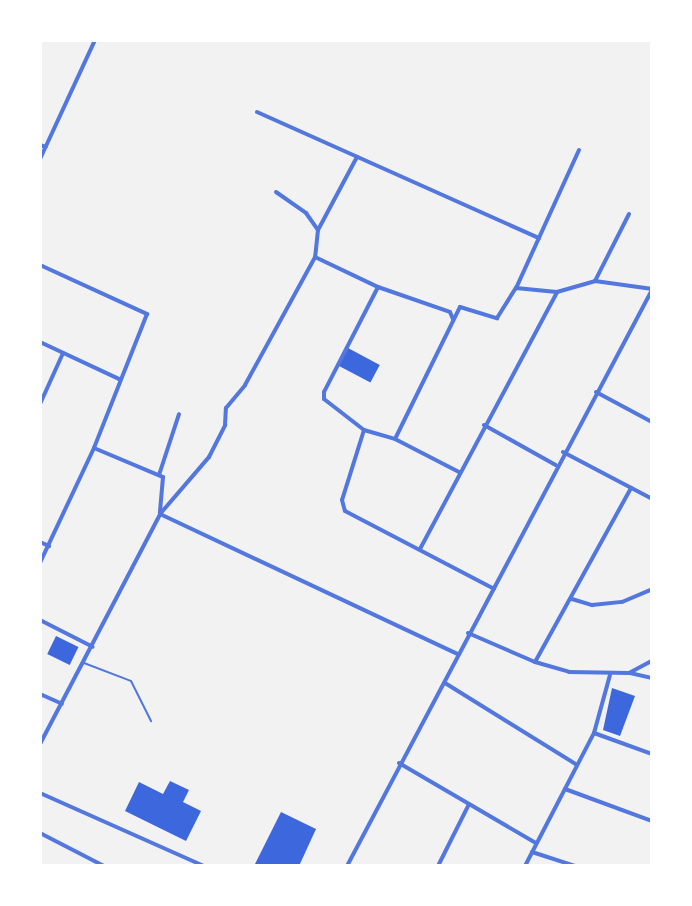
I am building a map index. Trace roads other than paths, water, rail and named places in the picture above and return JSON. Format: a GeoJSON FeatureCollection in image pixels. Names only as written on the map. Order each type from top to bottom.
{"type":"FeatureCollection","features":[{"type":"Feature","properties":{"kind":"street"},"geometry":{"type":"LineString","coordinates":[[40,159],[95,40]]}},
{"type":"Feature","properties":{"kind":"street"},"geometry":{"type":"LineString","coordinates":[[257,112],[539,238]]}},
{"type":"Feature","properties":{"kind":"street"},"geometry":{"type":"LineString","coordinates":[[40,145],[46,147]]}},
{"type":"Feature","properties":{"kind":"street"},"geometry":{"type":"LineString","coordinates":[[395,439],[453,319],[463,306],[491,318],[501,315],[579,150]]}},
{"type":"Feature","properties":{"kind":"street"},"geometry":{"type":"LineString","coordinates":[[40,744],[93,647],[160,514],[209,457],[225,425],[225,408],[245,385],[315,257],[318,230],[357,157]]}},
{"type":"Feature","properties":{"kind":"street"},"geometry":{"type":"LineString","coordinates":[[276,192],[306,213],[318,230]]}},
{"type":"Feature","properties":{"kind":"street"},"geometry":{"type":"LineString","coordinates":[[595,280],[629,214]]}},
{"type":"Feature","properties":{"kind":"street"},"geometry":{"type":"LineString","coordinates":[[315,257],[378,287],[450,312],[453,319]]}},
{"type":"Feature","properties":{"kind":"street"},"geometry":{"type":"LineString","coordinates":[[40,265],[147,314],[94,448],[40,563]]}},
{"type":"Feature","properties":{"kind":"street"},"geometry":{"type":"LineString","coordinates":[[347,866],[399,763],[494,589],[556,465],[651,289],[595,280],[557,292],[517,285]]}},
{"type":"Feature","properties":{"kind":"street"},"geometry":{"type":"LineString","coordinates":[[378,287],[324,392],[330,406],[364,430],[395,439],[459,472]]}},
{"type":"Feature","properties":{"kind":"street"},"geometry":{"type":"LineString","coordinates":[[420,549],[484,425],[557,292]]}},
{"type":"Feature","properties":{"kind":"street"},"geometry":{"type":"LineString","coordinates":[[40,342],[119,380]]}},
{"type":"Feature","properties":{"kind":"street"},"geometry":{"type":"LineString","coordinates":[[40,404],[63,353]]}},
{"type":"Feature","properties":{"kind":"street"},"geometry":{"type":"LineString","coordinates":[[596,392],[651,422]]}},
{"type":"Feature","properties":{"kind":"street"},"geometry":{"type":"LineString","coordinates":[[159,475],[179,414]]}},
{"type":"Feature","properties":{"kind":"street"},"geometry":{"type":"LineString","coordinates":[[484,425],[556,465]]}},
{"type":"Feature","properties":{"kind":"street"},"geometry":{"type":"LineString","coordinates":[[364,430],[342,500],[345,511],[494,589]]}},
{"type":"Feature","properties":{"kind":"street"},"geometry":{"type":"LineString","coordinates":[[94,448],[163,477],[160,514]]}},
{"type":"Feature","properties":{"kind":"street"},"geometry":{"type":"LineString","coordinates":[[563,452],[651,499]]}},
{"type":"Feature","properties":{"kind":"street"},"geometry":{"type":"LineString","coordinates":[[535,662],[631,488]]}},
{"type":"Feature","properties":{"kind":"street"},"geometry":{"type":"LineString","coordinates":[[160,514],[457,654]]}},
{"type":"Feature","properties":{"kind":"street"},"geometry":{"type":"LineString","coordinates":[[40,542],[49,546]]}},
{"type":"Feature","properties":{"kind":"street"},"geometry":{"type":"LineString","coordinates":[[572,598],[592,606],[622,602],[651,589]]}},
{"type":"Feature","properties":{"kind":"street"},"geometry":{"type":"LineString","coordinates":[[40,620],[93,647]]}},
{"type":"Feature","properties":{"kind":"street"},"geometry":{"type":"LineString","coordinates":[[468,633],[535,662],[569,672],[610,675],[629,673],[651,678]]}},
{"type":"Feature","properties":{"kind":"street"},"geometry":{"type":"LineString","coordinates":[[629,673],[651,661]]}},
{"type":"Feature","properties":{"kind":"street"},"geometry":{"type":"LineString","coordinates":[[525,866],[594,733],[610,675]]}},
{"type":"Feature","properties":{"kind":"street"},"geometry":{"type":"LineString","coordinates":[[445,682],[577,765]]}},
{"type":"Feature","properties":{"kind":"street"},"geometry":{"type":"LineString","coordinates":[[40,694],[62,704]]}},
{"type":"Feature","properties":{"kind":"street"},"geometry":{"type":"LineString","coordinates":[[594,733],[651,754]]}},
{"type":"Feature","properties":{"kind":"street"},"geometry":{"type":"LineString","coordinates":[[399,763],[536,843]]}},
{"type":"Feature","properties":{"kind":"street"},"geometry":{"type":"LineString","coordinates":[[565,789],[651,820]]}},
{"type":"Feature","properties":{"kind":"street"},"geometry":{"type":"LineString","coordinates":[[40,793],[204,866]]}},
{"type":"Feature","properties":{"kind":"street"},"geometry":{"type":"LineString","coordinates":[[438,866],[469,804]]}},
{"type":"Feature","properties":{"kind":"street"},"geometry":{"type":"LineString","coordinates":[[40,833],[104,866]]}},
{"type":"Feature","properties":{"kind":"street"},"geometry":{"type":"LineString","coordinates":[[532,852],[575,866]]}},
{"type":"Feature","properties":{"kind":"lane"},"geometry":{"type":"LineString","coordinates":[[84,663],[131,681],[151,721]]}}]}
